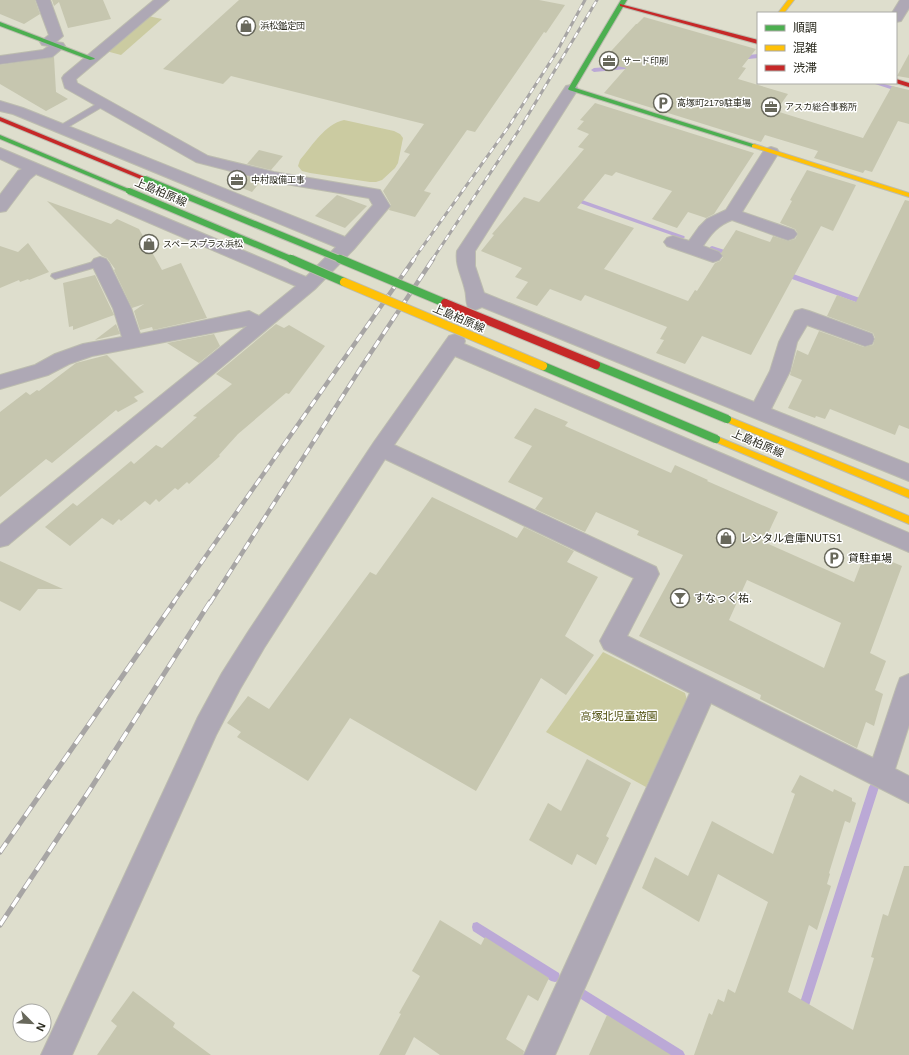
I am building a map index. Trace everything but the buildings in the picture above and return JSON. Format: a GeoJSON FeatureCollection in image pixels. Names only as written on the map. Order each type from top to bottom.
{"type":"FeatureCollection","features":[{"type":"Feature","properties":{"kind":"street"},"geometry":{"type":"LineString","coordinates":[[0,60],[47,54],[56,36],[43,0]]}},
{"type":"Feature","properties":{"kind":"street"},"geometry":{"type":"LineString","coordinates":[[0,538],[308,285],[348,245],[382,206],[374,194],[274,177],[202,159],[70,85],[69,78],[162,0]]}},
{"type":"Feature","properties":{"kind":"street"},"geometry":{"type":"LineString","coordinates":[[782,12],[791,0]]}},
{"type":"Feature","properties":{"kind":"street"},"geometry":{"type":"LineString","coordinates":[[897,16],[907,0]]}},
{"type":"Feature","properties":{"kind":"street"},"geometry":{"type":"LineString","coordinates":[[757,42],[623,2],[571,89],[466,251],[464,259],[465,267],[474,288],[475,300],[760,412],[909,473]]}},
{"type":"Feature","properties":{"kind":"street"},"geometry":{"type":"LineString","coordinates":[[0,24],[92,59]]}},
{"type":"Feature","properties":{"kind":"street"},"geometry":{"type":"LineString","coordinates":[[897,81],[909,85]]}},
{"type":"Feature","properties":{"kind":"street"},"geometry":{"type":"LineString","coordinates":[[571,89],[909,195]]}},
{"type":"Feature","properties":{"kind":"street"},"geometry":{"type":"LineString","coordinates":[[0,106],[18,111],[348,245]]}},
{"type":"Feature","properties":{"kind":"street","name":"上島柏原線"},"geometry":{"type":"LineString","coordinates":[[0,119],[909,494]]}},
{"type":"Feature","properties":{"kind":"street","name":"上島柏原線"},"geometry":{"type":"LineString","coordinates":[[0,137],[909,520]]}},
{"type":"Feature","properties":{"kind":"street"},"geometry":{"type":"LineString","coordinates":[[693,249],[708,225],[720,218],[732,214],[771,152]]}},
{"type":"Feature","properties":{"kind":"street"},"geometry":{"type":"LineString","coordinates":[[0,153],[308,285]]}},
{"type":"Feature","properties":{"kind":"street"},"geometry":{"type":"LineString","coordinates":[[0,208],[24,175],[34,168]]}},
{"type":"Feature","properties":{"kind":"street"},"geometry":{"type":"LineString","coordinates":[[732,214],[768,233],[788,234]]}},
{"type":"Feature","properties":{"kind":"street"},"geometry":{"type":"LineString","coordinates":[[673,242],[713,256]]}},
{"type":"Feature","properties":{"kind":"street"},"geometry":{"type":"LineString","coordinates":[[100,263],[122,308],[133,342]]}},
{"type":"Feature","properties":{"kind":"street"},"geometry":{"type":"LineString","coordinates":[[760,412],[780,371],[788,342],[802,316],[864,339]]}},
{"type":"Feature","properties":{"kind":"street"},"geometry":{"type":"LineString","coordinates":[[0,382],[41,370],[62,359],[90,349],[133,342],[249,318],[260,325]]}},
{"type":"Feature","properties":{"kind":"street"},"geometry":{"type":"LineString","coordinates":[[56,1055],[207,726],[230,681],[381,448],[454,344],[909,543]]}},
{"type":"Feature","properties":{"kind":"street"},"geometry":{"type":"LineString","coordinates":[[381,448],[648,574],[612,641],[909,790]]}},
{"type":"Feature","properties":{"kind":"street"},"geometry":{"type":"LineString","coordinates":[[880,776],[909,686]]}},
{"type":"Feature","properties":{"kind":"street"},"geometry":{"type":"LineString","coordinates":[[539,1055],[705,688]]}},
{"type":"Feature","properties":{"kind":"lane"},"geometry":{"type":"LineString","coordinates":[[60,128],[103,104]]}},
{"type":"Feature","properties":{"kind":"lane"},"geometry":{"type":"LineString","coordinates":[[55,276],[100,263]]}},
{"type":"Feature","properties":{"kind":"green space"},"geometry":{"type":"Polygon","coordinates":[[[148,16],[162,19],[121,55],[106,51],[148,16]]]}},
{"type":"Feature","properties":{"kind":"green space"},"geometry":{"type":"Polygon","coordinates":[[[344,120],[394,131],[400,134],[403,138],[398,163],[395,168],[382,180],[370,182],[310,173],[302,171],[298,166],[300,160],[325,131],[337,122],[344,120]]]}},
{"type":"Feature","properties":{"kind":"green space","name":"高塚北児童遊園"},"geometry":{"type":"Polygon","coordinates":[[[603,652],[685,693],[687,700],[646,787],[546,732],[603,652]]]}},
{"type":"Feature","properties":{"kind":"waterway"},"geometry":{"type":"LineString","coordinates":[[739,58],[757,56]]}},
{"type":"Feature","properties":{"kind":"waterway"},"geometry":{"type":"LineString","coordinates":[[594,70],[635,67]]}},
{"type":"Feature","properties":{"kind":"waterway"},"geometry":{"type":"LineString","coordinates":[[878,84],[909,93]]}},
{"type":"Feature","properties":{"kind":"waterway"},"geometry":{"type":"LineString","coordinates":[[579,201],[682,237]]}},
{"type":"Feature","properties":{"kind":"waterway"},"geometry":{"type":"LineString","coordinates":[[712,248],[732,255]]}},
{"type":"Feature","properties":{"kind":"waterway"},"geometry":{"type":"LineString","coordinates":[[783,273],[866,303]]}},
{"type":"Feature","properties":{"kind":"waterway"},"geometry":{"type":"LineString","coordinates":[[802,1012],[874,787]]}},
{"type":"Feature","properties":{"kind":"waterway"},"geometry":{"type":"LineString","coordinates":[[477,927],[555,977]]}},
{"type":"Feature","properties":{"kind":"waterway"},"geometry":{"type":"LineString","coordinates":[[585,995],[679,1055]]}},
{"type":"Feature","properties":{"kind":"railway"},"geometry":{"type":"LineString","coordinates":[[413,260],[509,126],[556,53],[585,0]]}},
{"type":"Feature","properties":{"kind":"railway"},"geometry":{"type":"LineString","coordinates":[[432,260],[519,130],[597,0]]}},
{"type":"Feature","properties":{"kind":"railway"},"geometry":{"type":"LineString","coordinates":[[173,603],[414,259]]}},
{"type":"Feature","properties":{"kind":"railway"},"geometry":{"type":"LineString","coordinates":[[210,603],[362,366],[433,259]]}},
{"type":"Feature","properties":{"kind":"railway"},"geometry":{"type":"LineString","coordinates":[[0,852],[174,602]]}},
{"type":"Feature","properties":{"kind":"railway"},"geometry":{"type":"LineString","coordinates":[[0,925],[91,788],[210,602]]}},
{"type":"Feature","properties":{"kind":"traffic: fast"},"geometry":{"type":"LineString","coordinates":[[624,0],[571,89],[754,146]]}},
{"type":"Feature","properties":{"kind":"traffic: fast"},"geometry":{"type":"LineString","coordinates":[[0,24],[92,59]]}},
{"type":"Feature","properties":{"kind":"traffic: fast"},"geometry":{"type":"LineString","coordinates":[[0,137],[129,191]]}},
{"type":"Feature","properties":{"kind":"traffic: fast"},"geometry":{"type":"LineString","coordinates":[[145,179],[445,303]]}},
{"type":"Feature","properties":{"kind":"traffic: fast"},"geometry":{"type":"LineString","coordinates":[[129,191],[344,282]]}},
{"type":"Feature","properties":{"kind":"traffic: fast"},"geometry":{"type":"LineString","coordinates":[[596,365],[727,419]]}},
{"type":"Feature","properties":{"kind":"traffic: fast"},"geometry":{"type":"LineString","coordinates":[[543,366],[716,439]]}},
{"type":"Feature","properties":{"kind":"traffic: slow"},"geometry":{"type":"LineString","coordinates":[[782,12],[791,0]]}},
{"type":"Feature","properties":{"kind":"traffic: slow"},"geometry":{"type":"LineString","coordinates":[[754,146],[909,195]]}},
{"type":"Feature","properties":{"kind":"traffic: slow"},"geometry":{"type":"LineString","coordinates":[[344,282],[543,366]]}},
{"type":"Feature","properties":{"kind":"traffic: slow"},"geometry":{"type":"LineString","coordinates":[[727,419],[909,494]]}},
{"type":"Feature","properties":{"kind":"traffic: slow"},"geometry":{"type":"LineString","coordinates":[[716,439],[909,520]]}},
{"type":"Feature","properties":{"kind":"traffic: jam"},"geometry":{"type":"LineString","coordinates":[[622,5],[757,42]]}},
{"type":"Feature","properties":{"kind":"traffic: jam"},"geometry":{"type":"LineString","coordinates":[[897,81],[909,85]]}},
{"type":"Feature","properties":{"kind":"traffic: jam"},"geometry":{"type":"LineString","coordinates":[[0,119],[145,179]]}},
{"type":"Feature","properties":{"kind":"traffic: jam"},"geometry":{"type":"LineString","coordinates":[[445,303],[596,365]]}},
{"type":"Feature","properties":{"kind":"place","name":"浜松鑑定団"},"geometry":{"type":"Point","coordinates":[246,26]}},
{"type":"Feature","properties":{"kind":"place","name":"サード印刷"},"geometry":{"type":"Point","coordinates":[609,61]}},
{"type":"Feature","properties":{"kind":"place","name":"高塚町2179駐車場"},"geometry":{"type":"Point","coordinates":[663,103]}},
{"type":"Feature","properties":{"kind":"place","name":"アスカ総合事務所"},"geometry":{"type":"Point","coordinates":[771,107]}},
{"type":"Feature","properties":{"kind":"place","name":"中村設備工事"},"geometry":{"type":"Point","coordinates":[237,180]}},
{"type":"Feature","properties":{"kind":"place","name":"スペースプラス浜松"},"geometry":{"type":"Point","coordinates":[149,244]}},
{"type":"Feature","properties":{"kind":"place","name":"レンタル倉庫NUTS1"},"geometry":{"type":"Point","coordinates":[726,538]}},
{"type":"Feature","properties":{"kind":"place","name":"貸駐車場"},"geometry":{"type":"Point","coordinates":[834,558]}},
{"type":"Feature","properties":{"kind":"place","name":"すなっく祐."},"geometry":{"type":"Point","coordinates":[680,598]}}]}
